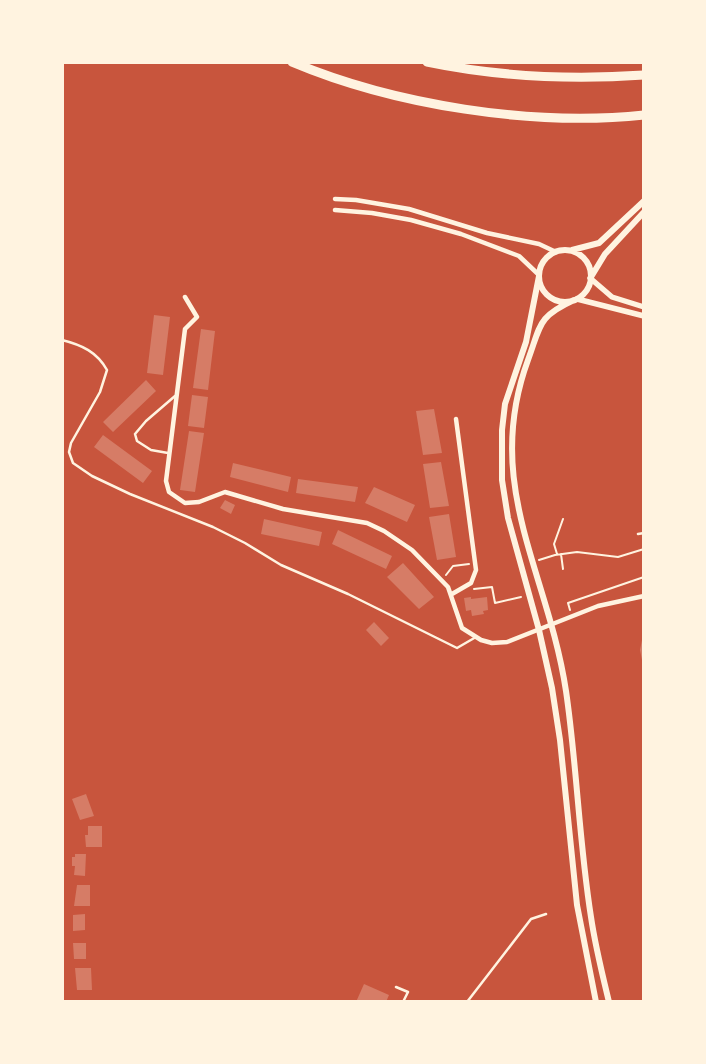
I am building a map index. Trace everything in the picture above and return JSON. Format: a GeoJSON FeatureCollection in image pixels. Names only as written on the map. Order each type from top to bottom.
{"type":"FeatureCollection","features":[{"type":"Feature","properties":{"kind":"highway"},"geometry":{"type":"LineString","coordinates":[[292,62],[352,84],[426,102],[530,115],[575,117],[644,115]]}},
{"type":"Feature","properties":{"kind":"highway"},"geometry":{"type":"LineString","coordinates":[[427,62],[464,70],[542,78],[595,78],[644,75]]}},
{"type":"Feature","properties":{"kind":"main road"},"geometry":{"type":"LineString","coordinates":[[596,1002],[577,905],[560,740],[540,630],[508,518],[500,459],[505,404],[526,342],[543,261],[556,252],[585,248],[599,243],[644,201]]}},
{"type":"Feature","properties":{"kind":"main road"},"geometry":{"type":"LineString","coordinates":[[610,1002],[591,917],[573,743],[565,687],[550,625],[517,510],[511,464],[511,439],[519,387],[538,329],[549,313],[575,300],[586,291],[590,278],[605,254],[644,212]]}},
{"type":"Feature","properties":{"kind":"main road"},"geometry":{"type":"LineString","coordinates":[[568,250],[582,257],[590,269],[590,278]]}},
{"type":"Feature","properties":{"kind":"main road"},"geometry":{"type":"LineString","coordinates":[[539,276],[544,292],[550,298],[558,301],[575,300]]}},
{"type":"Feature","properties":{"kind":"street"},"geometry":{"type":"LineString","coordinates":[[335,198],[410,209],[487,233],[539,244],[556,252]]}},
{"type":"Feature","properties":{"kind":"street"},"geometry":{"type":"LineString","coordinates":[[335,210],[372,213],[411,220],[461,234],[519,256],[539,276]]}},
{"type":"Feature","properties":{"kind":"street"},"geometry":{"type":"LineString","coordinates":[[590,278],[612,297],[644,307]]}},
{"type":"Feature","properties":{"kind":"street"},"geometry":{"type":"LineString","coordinates":[[185,297],[197,317],[185,329],[167,488],[181,501],[199,502],[225,492],[283,509],[367,524],[397,538],[442,581],[452,594],[458,622],[462,628],[476,637],[492,643],[500,643],[540,630],[610,602],[644,596]]}},
{"type":"Feature","properties":{"kind":"street"},"geometry":{"type":"LineString","coordinates":[[575,300],[644,316]]}},
{"type":"Feature","properties":{"kind":"street"},"geometry":{"type":"LineString","coordinates":[[452,594],[470,583],[475,574],[456,420]]}},
{"type":"Feature","properties":{"kind":"lane"},"geometry":{"type":"LineString","coordinates":[[62,340],[90,349],[101,360],[107,370],[100,392],[71,443],[69,452],[75,466],[124,491],[213,527],[245,543],[281,566],[348,594],[457,648],[476,637]]}},
{"type":"Feature","properties":{"kind":"lane"},"geometry":{"type":"LineString","coordinates":[[170,454],[142,445],[137,441],[136,434],[146,421],[177,395]]}},
{"type":"Feature","properties":{"kind":"lane"},"geometry":{"type":"LineString","coordinates":[[638,534],[644,533]]}},
{"type":"Feature","properties":{"kind":"lane"},"geometry":{"type":"LineString","coordinates":[[467,1002],[531,919],[546,914]]}},
{"type":"Feature","properties":{"kind":"lane"},"geometry":{"type":"LineString","coordinates":[[396,986],[408,992],[403,1002]]}},
{"type":"Feature","properties":{"kind":"path"},"geometry":{"type":"LineString","coordinates":[[557,554],[554,544],[563,519]]}},
{"type":"Feature","properties":{"kind":"path"},"geometry":{"type":"LineString","coordinates":[[539,560],[557,554],[577,552],[618,557],[644,549]]}},
{"type":"Feature","properties":{"kind":"path"},"geometry":{"type":"LineString","coordinates":[[561,554],[563,569]]}},
{"type":"Feature","properties":{"kind":"path"},"geometry":{"type":"LineString","coordinates":[[442,581],[453,566],[475,563]]}},
{"type":"Feature","properties":{"kind":"path"},"geometry":{"type":"LineString","coordinates":[[570,612],[568,603],[644,577]]}},
{"type":"Feature","properties":{"kind":"path"},"geometry":{"type":"LineString","coordinates":[[470,583],[474,590],[492,587],[495,603],[521,597]]}},
{"type":"Feature","properties":{"kind":"building"},"geometry":{"type":"Polygon","coordinates":[[[154,315],[170,317],[163,375],[147,373],[154,315]]]}},
{"type":"Feature","properties":{"kind":"building"},"geometry":{"type":"Polygon","coordinates":[[[201,329],[215,331],[208,390],[193,388],[201,329]]]}},
{"type":"Feature","properties":{"kind":"building"},"geometry":{"type":"Polygon","coordinates":[[[146,380],[156,391],[113,432],[103,422],[146,380]]]}},
{"type":"Feature","properties":{"kind":"building"},"geometry":{"type":"Polygon","coordinates":[[[192,395],[208,397],[204,428],[188,426],[192,395]]]}},
{"type":"Feature","properties":{"kind":"building"},"geometry":{"type":"Polygon","coordinates":[[[434,409],[442,453],[423,455],[416,411],[434,409]]]}},
{"type":"Feature","properties":{"kind":"building"},"geometry":{"type":"Polygon","coordinates":[[[189,431],[204,433],[195,492],[180,490],[189,431]]]}},
{"type":"Feature","properties":{"kind":"building"},"geometry":{"type":"Polygon","coordinates":[[[103,435],[152,471],[143,483],[94,447],[103,435]]]}},
{"type":"Feature","properties":{"kind":"building"},"geometry":{"type":"Polygon","coordinates":[[[441,462],[449,506],[430,508],[423,464],[441,462]]]}},
{"type":"Feature","properties":{"kind":"building"},"geometry":{"type":"Polygon","coordinates":[[[233,463],[291,477],[288,492],[230,477],[233,463]]]}},
{"type":"Feature","properties":{"kind":"building"},"geometry":{"type":"Polygon","coordinates":[[[298,479],[358,487],[355,502],[296,493],[298,479]]]}},
{"type":"Feature","properties":{"kind":"building"},"geometry":{"type":"Polygon","coordinates":[[[374,487],[415,505],[407,522],[365,503],[374,487]]]}},
{"type":"Feature","properties":{"kind":"building"},"geometry":{"type":"Polygon","coordinates":[[[225,500],[235,505],[231,514],[220,508],[225,500]]]}},
{"type":"Feature","properties":{"kind":"building"},"geometry":{"type":"Polygon","coordinates":[[[449,514],[456,557],[437,560],[429,517],[449,514]]]}},
{"type":"Feature","properties":{"kind":"building"},"geometry":{"type":"Polygon","coordinates":[[[264,519],[322,532],[319,546],[261,534],[264,519]]]}},
{"type":"Feature","properties":{"kind":"building"},"geometry":{"type":"Polygon","coordinates":[[[338,530],[392,556],[386,569],[332,544],[338,530]]]}},
{"type":"Feature","properties":{"kind":"building"},"geometry":{"type":"Polygon","coordinates":[[[403,563],[434,597],[419,609],[387,577],[403,563]]]}},
{"type":"Feature","properties":{"kind":"building"},"geometry":{"type":"Polygon","coordinates":[[[471,597],[471,599],[487,597],[488,610],[483,611],[484,614],[472,616],[471,610],[466,611],[464,598],[471,597]]]}},
{"type":"Feature","properties":{"kind":"building"},"geometry":{"type":"Polygon","coordinates":[[[374,622],[389,638],[381,646],[366,630],[374,622]]]}},
{"type":"Feature","properties":{"kind":"building"},"geometry":{"type":"Polygon","coordinates":[[[644,635],[643,665],[640,650],[644,635]]]}},
{"type":"Feature","properties":{"kind":"building"},"geometry":{"type":"Polygon","coordinates":[[[86,794],[94,816],[80,820],[72,799],[86,794]]]}},
{"type":"Feature","properties":{"kind":"building"},"geometry":{"type":"Polygon","coordinates":[[[88,826],[102,826],[102,847],[86,847],[85,835],[88,835],[88,826]]]}},
{"type":"Feature","properties":{"kind":"building"},"geometry":{"type":"Polygon","coordinates":[[[75,854],[86,854],[85,876],[74,875],[75,866],[72,866],[72,857],[75,857],[75,854]]]}},
{"type":"Feature","properties":{"kind":"building"},"geometry":{"type":"Polygon","coordinates":[[[77,885],[90,885],[90,906],[74,906],[77,885]]]}},
{"type":"Feature","properties":{"kind":"building"},"geometry":{"type":"Polygon","coordinates":[[[85,914],[85,930],[73,931],[73,915],[85,914]]]}},
{"type":"Feature","properties":{"kind":"building"},"geometry":{"type":"Polygon","coordinates":[[[73,943],[86,943],[86,959],[74,959],[73,943]]]}},
{"type":"Feature","properties":{"kind":"building"},"geometry":{"type":"Polygon","coordinates":[[[75,968],[91,968],[92,990],[77,990],[75,968]]]}},
{"type":"Feature","properties":{"kind":"building"},"geometry":{"type":"Polygon","coordinates":[[[364,984],[389,995],[386,1002],[356,1002],[364,984]]]}}]}
